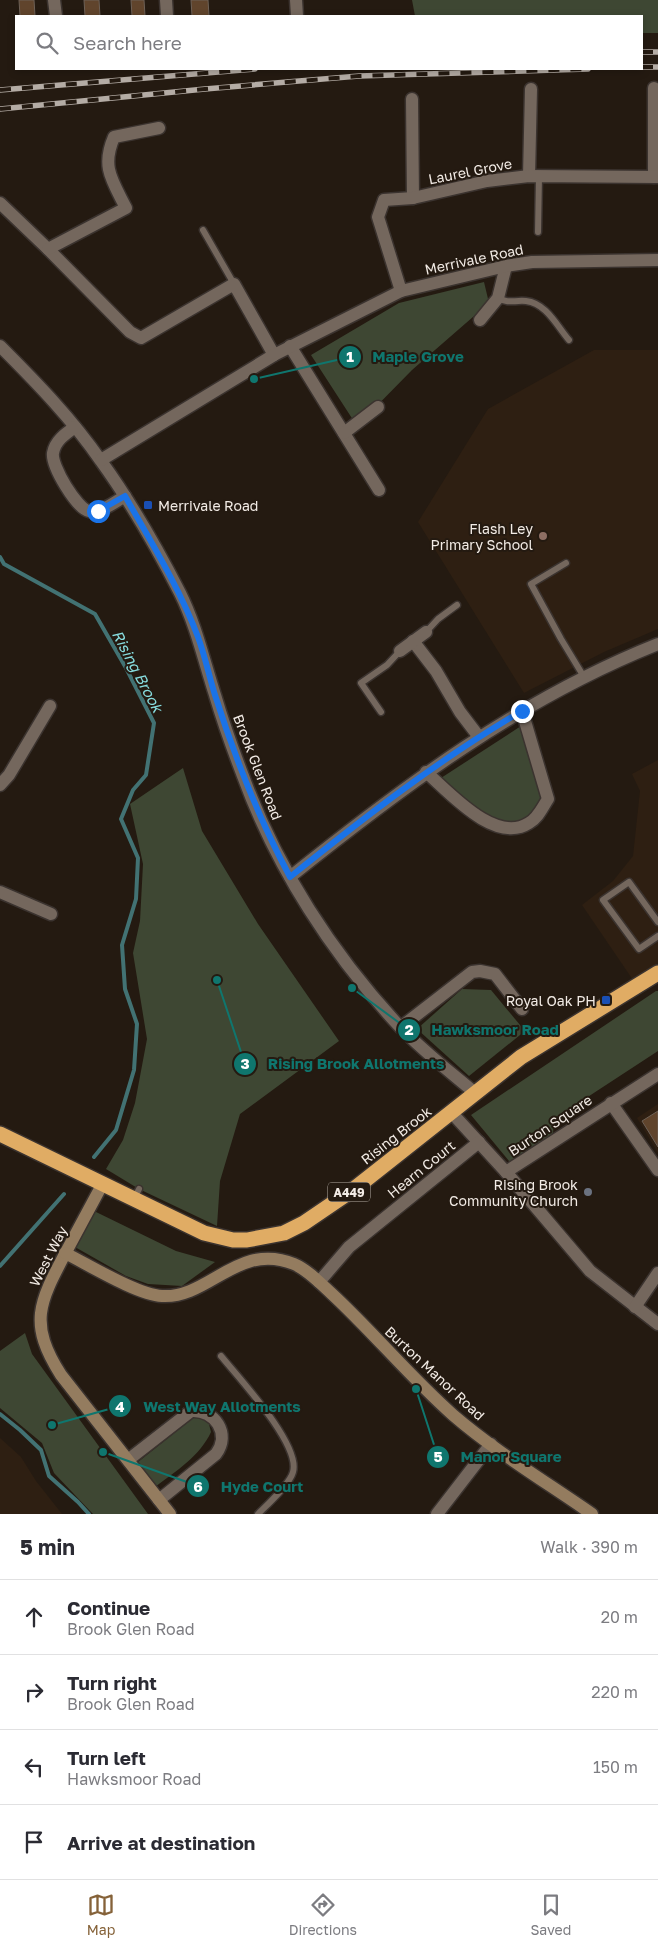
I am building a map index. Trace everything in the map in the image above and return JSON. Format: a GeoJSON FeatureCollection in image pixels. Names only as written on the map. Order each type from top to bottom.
{"type":"FeatureCollection","features":[{"type":"Feature","properties":{"kind":"highway","name":"Rising Brook"},"geometry":{"type":"LineString","coordinates":[[0,1134],[102,1185],[136,1194],[186,1226],[218,1237],[247,1240],[284,1232],[304,1223],[354,1188],[545,1041],[658,974]]}},
{"type":"Feature","properties":{"kind":"street"},"geometry":{"type":"LineString","coordinates":[[54,0],[56,15]]}},
{"type":"Feature","properties":{"kind":"street"},"geometry":{"type":"LineString","coordinates":[[166,0],[167,15]]}},
{"type":"Feature","properties":{"kind":"street"},"geometry":{"type":"LineString","coordinates":[[296,0],[297,15]]}},
{"type":"Feature","properties":{"kind":"street"},"geometry":{"type":"LineString","coordinates":[[654,88],[656,176]]}},
{"type":"Feature","properties":{"kind":"street"},"geometry":{"type":"LineString","coordinates":[[531,89],[534,175]]}},
{"type":"Feature","properties":{"kind":"street"},"geometry":{"type":"LineString","coordinates":[[412,99],[413,198]]}},
{"type":"Feature","properties":{"kind":"street"},"geometry":{"type":"LineString","coordinates":[[48,249],[126,208],[108,170],[108,150],[114,137],[159,128]]}},
{"type":"Feature","properties":{"kind":"street","name":"Laurel Grove"},"geometry":{"type":"LineString","coordinates":[[401,291],[378,217],[384,200],[413,198],[487,181],[534,175],[656,176]]}},
{"type":"Feature","properties":{"kind":"street"},"geometry":{"type":"LineString","coordinates":[[0,203],[130,332],[141,338],[234,284],[274,355]]}},
{"type":"Feature","properties":{"kind":"street","name":"Merrivale Road"},"geometry":{"type":"LineString","coordinates":[[101,460],[274,355],[401,291],[506,266],[532,262],[658,260]]}},
{"type":"Feature","properties":{"kind":"street"},"geometry":{"type":"LineString","coordinates":[[480,320],[498,298],[506,266]]}},
{"type":"Feature","properties":{"kind":"street","name":"Brook Glen Road"},"geometry":{"type":"LineString","coordinates":[[0,346],[38,385],[101,460],[125,496],[180,594],[198,639],[243,777],[260,818],[290,877],[334,946],[371,994],[433,1058],[475,1093]]}},
{"type":"Feature","properties":{"kind":"street"},"geometry":{"type":"LineString","coordinates":[[290,346],[378,490]]}},
{"type":"Feature","properties":{"kind":"street"},"geometry":{"type":"LineString","coordinates":[[344,434],[378,408]]}},
{"type":"Feature","properties":{"kind":"street"},"geometry":{"type":"LineString","coordinates":[[75,427],[60,438],[53,454],[55,467],[78,505],[88,511],[98,511],[125,496]]}},
{"type":"Feature","properties":{"kind":"street"},"geometry":{"type":"LineString","coordinates":[[400,651],[426,632]]}},
{"type":"Feature","properties":{"kind":"street"},"geometry":{"type":"LineString","coordinates":[[413,641],[479,737]]}},
{"type":"Feature","properties":{"kind":"street"},"geometry":{"type":"LineString","coordinates":[[290,877],[426,772],[479,737],[584,677],[658,644]]}},
{"type":"Feature","properties":{"kind":"street"},"geometry":{"type":"LineString","coordinates":[[0,785],[9,775],[50,706]]}},
{"type":"Feature","properties":{"kind":"street"},"geometry":{"type":"LineString","coordinates":[[426,772],[464,806],[482,819],[499,827],[515,828],[528,824],[538,815],[548,799],[522,711]]}},
{"type":"Feature","properties":{"kind":"street"},"geometry":{"type":"LineString","coordinates":[[0,892],[51,914]]}},
{"type":"Feature","properties":{"kind":"street"},"geometry":{"type":"LineString","coordinates":[[401,1027],[472,972],[480,971],[495,974],[522,1010]]}},
{"type":"Feature","properties":{"kind":"street","name":"Burton Square"},"geometry":{"type":"LineString","coordinates":[[506,1172],[658,1074]]}},
{"type":"Feature","properties":{"kind":"street","name":"Burton Square"},"geometry":{"type":"LineString","coordinates":[[611,1103],[656,1163]]}},
{"type":"Feature","properties":{"kind":"street"},"geometry":{"type":"LineString","coordinates":[[452,1112],[590,1271],[658,1324]]}},
{"type":"Feature","properties":{"kind":"street","name":"Hearn Court"},"geometry":{"type":"LineString","coordinates":[[319,1282],[349,1247],[478,1142]]}},
{"type":"Feature","properties":{"kind":"street","name":"West Way"},"geometry":{"type":"LineString","coordinates":[[102,1185],[65,1253],[43,1299],[40,1320],[43,1342],[48,1355],[61,1375],[170,1514]]}},
{"type":"Feature","properties":{"kind":"street","name":"Burton Manor Road"},"geometry":{"type":"LineString","coordinates":[[65,1253],[143,1292],[162,1296],[175,1296],[190,1291],[242,1263],[275,1260],[294,1264],[319,1282],[348,1309],[453,1414],[491,1444],[592,1514]]}},
{"type":"Feature","properties":{"kind":"street"},"geometry":{"type":"LineString","coordinates":[[634,1307],[658,1272]]}},
{"type":"Feature","properties":{"kind":"street"},"geometry":{"type":"LineString","coordinates":[[128,1460],[191,1411],[208,1414],[218,1424],[222,1438],[221,1446],[216,1454],[159,1500]]}},
{"type":"Feature","properties":{"kind":"street"},"geometry":{"type":"LineString","coordinates":[[437,1514],[491,1444]]}},
{"type":"Feature","properties":{"kind":"lane"},"geometry":{"type":"LineString","coordinates":[[534,175],[538,232]]}},
{"type":"Feature","properties":{"kind":"lane"},"geometry":{"type":"LineString","coordinates":[[203,230],[234,284]]}},
{"type":"Feature","properties":{"kind":"lane"},"geometry":{"type":"LineString","coordinates":[[498,298],[508,302],[526,301],[541,306],[569,340]]}},
{"type":"Feature","properties":{"kind":"lane"},"geometry":{"type":"LineString","coordinates":[[566,562],[532,584],[560,639],[584,677]]}},
{"type":"Feature","properties":{"kind":"lane"},"geometry":{"type":"LineString","coordinates":[[426,632],[438,619],[457,605]]}},
{"type":"Feature","properties":{"kind":"lane"},"geometry":{"type":"LineString","coordinates":[[381,712],[361,684],[387,665],[400,651]]}},
{"type":"Feature","properties":{"kind":"lane"},"geometry":{"type":"LineString","coordinates":[[658,922],[629,882],[603,900],[639,949],[658,936]]}},
{"type":"Feature","properties":{"kind":"lane"},"geometry":{"type":"LineString","coordinates":[[221,1356],[279,1429],[293,1454],[293,1472],[279,1493],[258,1514]]}},
{"type":"Feature","properties":{"kind":"shaded area","name":"Flash Ley Primary School"},"geometry":{"type":"Polygon","coordinates":[[[594,350],[658,350],[658,629],[604,652],[524,693],[418,522],[488,409],[594,350]]]}},
{"type":"Feature","properties":{"kind":"shaded area"},"geometry":{"type":"Polygon","coordinates":[[[658,760],[658,964],[633,980],[582,905],[613,881],[633,856],[640,791],[632,774],[658,760]]]}},
{"type":"Feature","properties":{"kind":"shaded area"},"geometry":{"type":"Polygon","coordinates":[[[658,1104],[658,1153],[637,1118],[658,1104]]]}},
{"type":"Feature","properties":{"kind":"shaded area"},"geometry":{"type":"Polygon","coordinates":[[[0,1438],[21,1457],[36,1481],[62,1514],[0,1514],[0,1438]]]}},
{"type":"Feature","properties":{"kind":"green space"},"geometry":{"type":"Polygon","coordinates":[[[412,0],[658,0],[658,33],[643,33],[643,15],[415,15],[412,0]]]}},
{"type":"Feature","properties":{"kind":"green space"},"geometry":{"type":"Polygon","coordinates":[[[484,282],[489,303],[412,370],[357,426],[311,355],[399,303],[484,282]]]}},
{"type":"Feature","properties":{"kind":"green space"},"geometry":{"type":"Polygon","coordinates":[[[521,726],[541,783],[540,805],[528,821],[509,826],[484,817],[441,778],[521,726]]]}},
{"type":"Feature","properties":{"kind":"green space"},"geometry":{"type":"Polygon","coordinates":[[[183,768],[202,831],[258,924],[339,1041],[240,1114],[220,1181],[217,1226],[139,1189],[106,1169],[123,1140],[135,1103],[147,1039],[133,953],[140,921],[143,864],[130,804],[183,768]]]}},
{"type":"Feature","properties":{"kind":"green space"},"geometry":{"type":"Polygon","coordinates":[[[462,989],[491,990],[525,1031],[469,1076],[417,1029],[462,989]]]}},
{"type":"Feature","properties":{"kind":"green space"},"geometry":{"type":"Polygon","coordinates":[[[658,991],[658,1051],[554,1119],[553,1134],[515,1161],[509,1161],[471,1115],[658,991]]]}},
{"type":"Feature","properties":{"kind":"green space"},"geometry":{"type":"Polygon","coordinates":[[[94,1211],[176,1251],[215,1262],[182,1286],[148,1284],[126,1276],[75,1247],[94,1211]]]}},
{"type":"Feature","properties":{"kind":"green space"},"geometry":{"type":"Polygon","coordinates":[[[25,1333],[32,1354],[148,1514],[93,1514],[54,1473],[42,1443],[0,1408],[0,1351],[25,1333]]]}},
{"type":"Feature","properties":{"kind":"green space"},"geometry":{"type":"Polygon","coordinates":[[[197,1415],[209,1424],[211,1432],[206,1441],[194,1456],[155,1487],[138,1462],[197,1415]]]}},
{"type":"Feature","properties":{"kind":"building"},"geometry":{"type":"Polygon","coordinates":[[[19,0],[34,0],[35,15],[20,15],[19,0]]]}},
{"type":"Feature","properties":{"kind":"building"},"geometry":{"type":"Polygon","coordinates":[[[84,0],[99,0],[100,15],[85,15],[84,0]]]}},
{"type":"Feature","properties":{"kind":"building"},"geometry":{"type":"Polygon","coordinates":[[[131,0],[144,0],[145,15],[132,15],[131,0]]]}},
{"type":"Feature","properties":{"kind":"building"},"geometry":{"type":"Polygon","coordinates":[[[191,0],[208,0],[209,15],[192,15],[191,0]]]}},
{"type":"Feature","properties":{"kind":"building"},"geometry":{"type":"Polygon","coordinates":[[[658,1111],[658,1147],[642,1121],[658,1111]]]}},
{"type":"Feature","properties":{"kind":"waterway","name":"Rising Brook"},"geometry":{"type":"LineString","coordinates":[[0,557],[4,564],[95,614],[126,668],[154,723],[146,775],[133,790],[121,819],[138,858],[136,899],[122,945],[125,989],[137,1024],[134,1070],[116,1130],[94,1157]]}},
{"type":"Feature","properties":{"kind":"waterway","name":"Rising Brook"},"geometry":{"type":"LineString","coordinates":[[0,1266],[64,1194]]}},
{"type":"Feature","properties":{"kind":"waterway","name":"Rising Brook"},"geometry":{"type":"LineString","coordinates":[[0,1414],[41,1450],[49,1476],[89,1514]]}},
{"type":"Feature","properties":{"kind":"railway"},"geometry":{"type":"LineString","coordinates":[[643,52],[658,52]]}},
{"type":"Feature","properties":{"kind":"railway"},"geometry":{"type":"LineString","coordinates":[[643,67],[658,67]]}},
{"type":"Feature","properties":{"kind":"railway"},"geometry":{"type":"LineString","coordinates":[[0,90],[243,70]]}},
{"type":"Feature","properties":{"kind":"railway"},"geometry":{"type":"LineString","coordinates":[[0,109],[359,76],[555,70]]}},
{"type":"Feature","properties":{"kind":"place","name":"Maple Grove"},"geometry":{"type":"Point","coordinates":[254,379]}},
{"type":"Feature","properties":{"kind":"place","name":"Merrivale Road"},"geometry":{"type":"Point","coordinates":[148,505]}},
{"type":"Feature","properties":{"kind":"place","name":"Flash Ley Primary School"},"geometry":{"type":"Point","coordinates":[543,536]}},
{"type":"Feature","properties":{"kind":"place","name":"Rising Brook Allotments"},"geometry":{"type":"Point","coordinates":[217,980]}},
{"type":"Feature","properties":{"kind":"place","name":"Hawksmoor Road"},"geometry":{"type":"Point","coordinates":[352,988]}},
{"type":"Feature","properties":{"kind":"place","name":"Royal Oak PH"},"geometry":{"type":"Point","coordinates":[606,1000]}},
{"type":"Feature","properties":{"kind":"place","name":"Rising Brook Community Church"},"geometry":{"type":"Point","coordinates":[588,1192]}},
{"type":"Feature","properties":{"kind":"place","name":"Manor Square"},"geometry":{"type":"Point","coordinates":[416,1389]}},
{"type":"Feature","properties":{"kind":"place","name":"West Way Allotments"},"geometry":{"type":"Point","coordinates":[52,1425]}},
{"type":"Feature","properties":{"kind":"place","name":"Hyde Court"},"geometry":{"type":"Point","coordinates":[103,1452]}},
{"type":"Feature","properties":{"kind":"route"},"geometry":{"type":"LineString","coordinates":[[98,511],[125,496],[180,594],[198,639],[243,777],[271,842],[290,877],[426,772],[522,711]]}}]}
